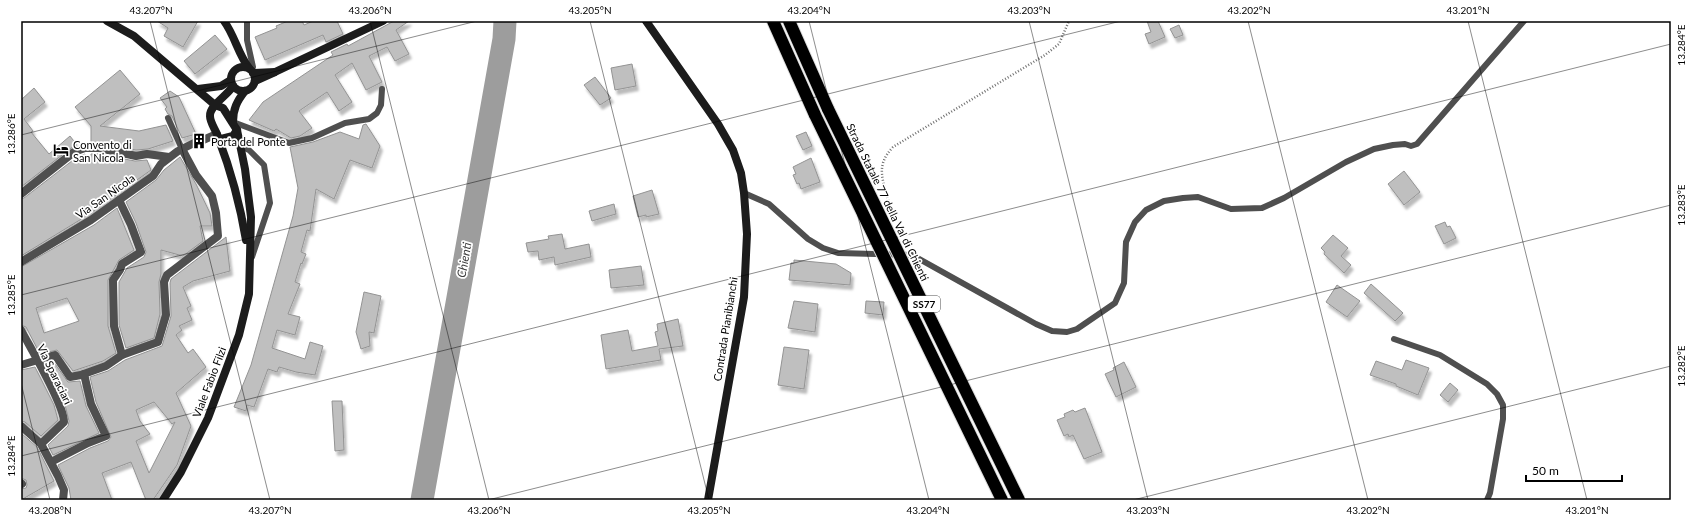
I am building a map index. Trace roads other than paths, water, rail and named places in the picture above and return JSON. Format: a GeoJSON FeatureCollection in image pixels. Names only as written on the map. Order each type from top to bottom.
{"type":"FeatureCollection","features":[{"type":"Feature","properties":{"kind":"highway","name":"SS77"},"geometry":{"type":"LineString","coordinates":[[773,21],[815,115],[1002,500]]}},
{"type":"Feature","properties":{"kind":"highway","name":"Strada Statale 77 della Val di Chienti"},"geometry":{"type":"LineString","coordinates":[[789,21],[828,109],[1019,500]]}},
{"type":"Feature","properties":{"kind":"street","name":"Viale Fabio Filzi"},"geometry":{"type":"LineString","coordinates":[[107,21],[134,36],[215,105],[223,108],[237,130],[245,169],[251,217],[249,294],[236,342],[208,418],[181,472],[163,500]]}},
{"type":"Feature","properties":{"kind":"street"},"geometry":{"type":"LineString","coordinates":[[224,21],[231,32],[242,60],[251,70],[255,81]]}},
{"type":"Feature","properties":{"kind":"street"},"geometry":{"type":"LineString","coordinates":[[233,122],[233,112],[236,104],[245,91],[251,88],[255,81],[383,21]]}},
{"type":"Feature","properties":{"kind":"street","name":"Contrada Pianibianchi"},"geometry":{"type":"LineString","coordinates":[[646,21],[718,124],[733,150],[741,173],[744,192],[747,234],[744,297],[708,500]]}},
{"type":"Feature","properties":{"kind":"street"},"geometry":{"type":"LineString","coordinates":[[215,105],[231,91],[236,70],[237,48]]}},
{"type":"Feature","properties":{"kind":"street"},"geometry":{"type":"LineString","coordinates":[[236,70],[242,67],[251,70],[275,72]]}},
{"type":"Feature","properties":{"kind":"street"},"geometry":{"type":"LineString","coordinates":[[198,89],[232,83]]}},
{"type":"Feature","properties":{"kind":"street"},"geometry":{"type":"LineString","coordinates":[[232,83],[238,90],[245,91]]}},
{"type":"Feature","properties":{"kind":"street","name":"Viale Fabio Filzi"},"geometry":{"type":"LineString","coordinates":[[215,105],[211,108],[210,113],[232,172],[239,200],[250,262]]}},
{"type":"Feature","properties":{"kind":"street"},"geometry":{"type":"LineString","coordinates":[[218,135],[222,139],[231,137],[237,130]]}},
{"type":"Feature","properties":{"kind":"street","name":"Via San Nicola"},"geometry":{"type":"LineString","coordinates":[[21,262],[79,228],[119,200],[153,176],[161,164],[182,149],[199,141],[218,135]]}},
{"type":"Feature","properties":{"kind":"street"},"geometry":{"type":"LineString","coordinates":[[21,194],[74,152],[85,148],[99,148],[136,156],[148,154],[170,157]]}},
{"type":"Feature","properties":{"kind":"street"},"geometry":{"type":"LineString","coordinates":[[21,365],[55,355],[70,377],[84,374],[106,366],[122,354],[158,342],[166,315],[164,282],[167,274],[218,236],[212,196],[196,175],[182,149]]}},
{"type":"Feature","properties":{"kind":"street"},"geometry":{"type":"LineString","coordinates":[[119,200],[131,225],[141,252],[122,264],[113,280],[114,326],[122,354]]}},
{"type":"Feature","properties":{"kind":"street","name":"Via Sparaciari"},"geometry":{"type":"LineString","coordinates":[[21,330],[57,400],[64,417],[64,422],[41,444]]}},
{"type":"Feature","properties":{"kind":"street"},"geometry":{"type":"LineString","coordinates":[[51,462],[88,443],[106,436],[91,404],[84,374]]}},
{"type":"Feature","properties":{"kind":"street"},"geometry":{"type":"LineString","coordinates":[[21,426],[41,444],[64,490],[63,500]]}},
{"type":"Feature","properties":{"kind":"lane"},"geometry":{"type":"LineString","coordinates":[[247,21],[247,40],[253,67],[251,70]]}},
{"type":"Feature","properties":{"kind":"lane"},"geometry":{"type":"LineString","coordinates":[[744,192],[769,204],[808,239],[823,248],[838,252],[912,255],[1036,324],[1052,331],[1067,332],[1077,329],[1115,303],[1124,283],[1126,242],[1135,222],[1146,210],[1164,201],[1198,197],[1231,209],[1262,208],[1284,198],[1346,162],[1374,149],[1393,145],[1404,144],[1411,146],[1417,144],[1524,21]]}},
{"type":"Feature","properties":{"kind":"lane"},"geometry":{"type":"LineString","coordinates":[[233,122],[289,142],[312,138],[345,123],[369,119],[377,113],[381,105],[382,89]]}},
{"type":"Feature","properties":{"kind":"lane"},"geometry":{"type":"LineString","coordinates":[[168,118],[182,149]]}},
{"type":"Feature","properties":{"kind":"lane"},"geometry":{"type":"LineString","coordinates":[[241,146],[249,150],[264,165],[270,202],[250,262]]}},
{"type":"Feature","properties":{"kind":"lane"},"geometry":{"type":"LineString","coordinates":[[1394,339],[1440,355],[1487,384],[1497,394],[1503,405],[1503,419],[1490,493],[1487,500]]}},
{"type":"Feature","properties":{"kind":"waterway","name":"Chienti"},"geometry":{"type":"LineString","coordinates":[[422,500],[504,39],[505,21]]}},
{"type":"Feature","properties":{"kind":"place","name":"Porta del Ponte"},"geometry":{"type":"Point","coordinates":[199,141]}},
{"type":"Feature","properties":{"kind":"place","name":"Convento di San Nicola"},"geometry":{"type":"Point","coordinates":[61,150]}}]}
